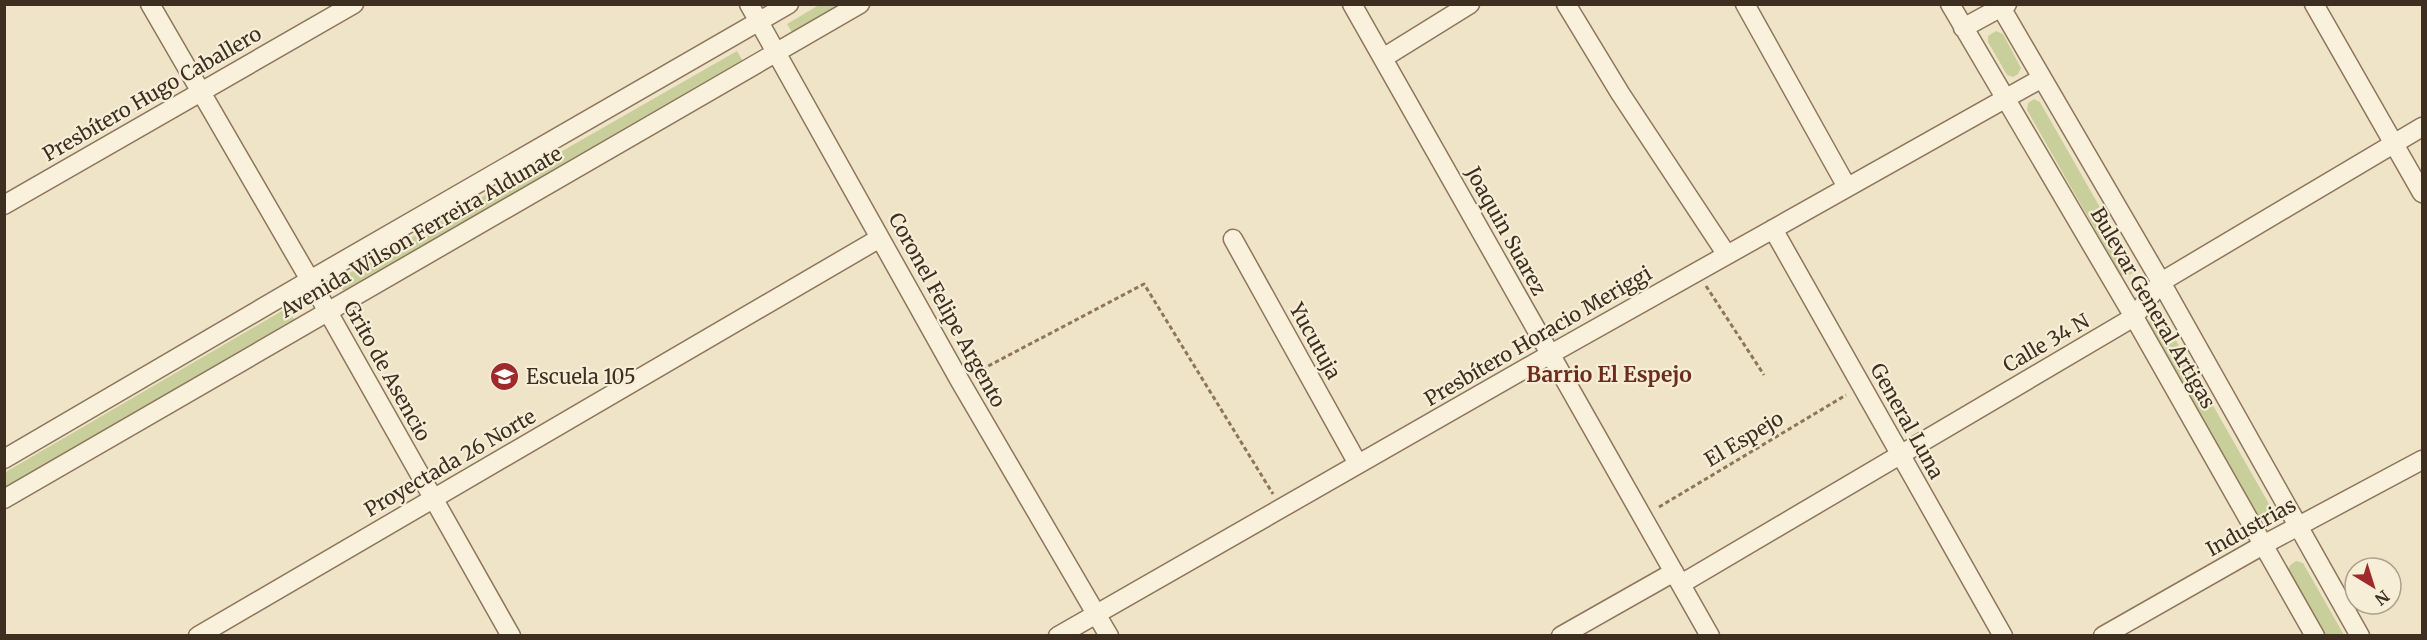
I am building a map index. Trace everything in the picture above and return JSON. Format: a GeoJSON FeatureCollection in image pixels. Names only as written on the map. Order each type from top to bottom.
{"type":"FeatureCollection","features":[{"type":"Feature","properties":{"kind":"street","name":"Grito de Asencio"},"geometry":{"type":"LineString","coordinates":[[150,4],[328,310],[511,636]]}},
{"type":"Feature","properties":{"kind":"street","name":"Presbítero Hugo Caballero"},"geometry":{"type":"LineString","coordinates":[[4,205],[354,4]]}},
{"type":"Feature","properties":{"kind":"street","name":"Coronel Felipe Argento"},"geometry":{"type":"LineString","coordinates":[[749,4],[960,381],[1109,636]]}},
{"type":"Feature","properties":{"kind":"street","name":"Avenida Wilson Ferreira Aldunate"},"geometry":{"type":"LineString","coordinates":[[4,459],[789,4]]}},
{"type":"Feature","properties":{"kind":"street","name":"Avenida Wilson Ferreira Aldunate"},"geometry":{"type":"LineString","coordinates":[[4,499],[860,4]]}},
{"type":"Feature","properties":{"kind":"street","name":"Joaquin Suarez"},"geometry":{"type":"LineString","coordinates":[[1352,4],[1710,636]]}},
{"type":"Feature","properties":{"kind":"street"},"geometry":{"type":"LineString","coordinates":[[1383,58],[1470,4]]}},
{"type":"Feature","properties":{"kind":"street"},"geometry":{"type":"LineString","coordinates":[[1566,4],[1620,93],[1727,255]]}},
{"type":"Feature","properties":{"kind":"street"},"geometry":{"type":"LineString","coordinates":[[1745,4],[1847,187]]}},
{"type":"Feature","properties":{"kind":"street","name":"Bulevar General Artigas"},"geometry":{"type":"LineString","coordinates":[[1950,4],[2134,317],[2315,636]]}},
{"type":"Feature","properties":{"kind":"street"},"geometry":{"type":"LineString","coordinates":[[2314,4],[2422,193]]}},
{"type":"Feature","properties":{"kind":"street"},"geometry":{"type":"LineString","coordinates":[[1964,28],[2003,6]]}},
{"type":"Feature","properties":{"kind":"street","name":"Bulevar General Artigas"},"geometry":{"type":"LineString","coordinates":[[2003,6],[2360,636]]}},
{"type":"Feature","properties":{"kind":"street","name":"Presbítero Horacio Meriggi"},"geometry":{"type":"LineString","coordinates":[[1058,636],[1549,355],[2042,78]]}},
{"type":"Feature","properties":{"kind":"street","name":"Calle 34 N"},"geometry":{"type":"LineString","coordinates":[[1561,636],[1677,578],[1900,454],[2134,317],[2161,282],[2422,127]]}},
{"type":"Feature","properties":{"kind":"street","name":"General Luna"},"geometry":{"type":"LineString","coordinates":[[1773,229],[2002,636]]}},
{"type":"Feature","properties":{"kind":"street","name":"Proyectada 26 Norte"},"geometry":{"type":"LineString","coordinates":[[198,636],[880,238]]}},
{"type":"Feature","properties":{"kind":"street","name":"Yucutuja"},"geometry":{"type":"LineString","coordinates":[[1233,239],[1358,464]]}},
{"type":"Feature","properties":{"kind":"street","name":"Industrias"},"geometry":{"type":"LineString","coordinates":[[2103,636],[2263,544],[2422,460]]}},
{"type":"Feature","properties":{"kind":"path"},"geometry":{"type":"LineString","coordinates":[[1697,272],[1764,375]]}},
{"type":"Feature","properties":{"kind":"path"},"geometry":{"type":"LineString","coordinates":[[960,381],[1144,284],[1282,508]]}},
{"type":"Feature","properties":{"kind":"path","name":"El Espejo"},"geometry":{"type":"LineString","coordinates":[[1642,518],[1862,386]]}},
{"type":"Feature","properties":{"kind":"green space"},"geometry":{"type":"Polygon","coordinates":[[[819,5],[844,5],[793,34],[787,24],[819,5]]]}},
{"type":"Feature","properties":{"kind":"green space"},"geometry":{"type":"Polygon","coordinates":[[[1996,31],[2003,34],[2021,68],[2013,77],[2007,75],[1988,42],[1988,36],[1996,31]]]}},
{"type":"Feature","properties":{"kind":"green space"},"geometry":{"type":"Polygon","coordinates":[[[737,51],[744,63],[344,292],[337,280],[737,51]]]}},
{"type":"Feature","properties":{"kind":"green space"},"geometry":{"type":"Polygon","coordinates":[[[2034,99],[2040,102],[2134,267],[2133,273],[2127,276],[2121,275],[2027,110],[2028,103],[2034,99]]]}},
{"type":"Feature","properties":{"kind":"green space"},"geometry":{"type":"Polygon","coordinates":[[[287,308],[294,319],[5,489],[4,473],[287,308]]]}},
{"type":"Feature","properties":{"kind":"green space"},"geometry":{"type":"Polygon","coordinates":[[[2156,312],[2161,314],[2273,511],[2271,517],[2266,520],[2259,518],[2147,321],[2149,316],[2156,312]]]}},
{"type":"Feature","properties":{"kind":"green space"},"geometry":{"type":"Polygon","coordinates":[[[2296,561],[2303,563],[2344,635],[2325,635],[2288,571],[2290,565],[2296,561]]]}},
{"type":"Feature","properties":{"kind":"place","name":"Escuela 105"},"geometry":{"type":"Point","coordinates":[505,377]}},
{"type":"Feature","properties":{"kind":"district","name":"Barrio El Espejo"},"geometry":{"type":"Point","coordinates":[1609,375]}}]}
